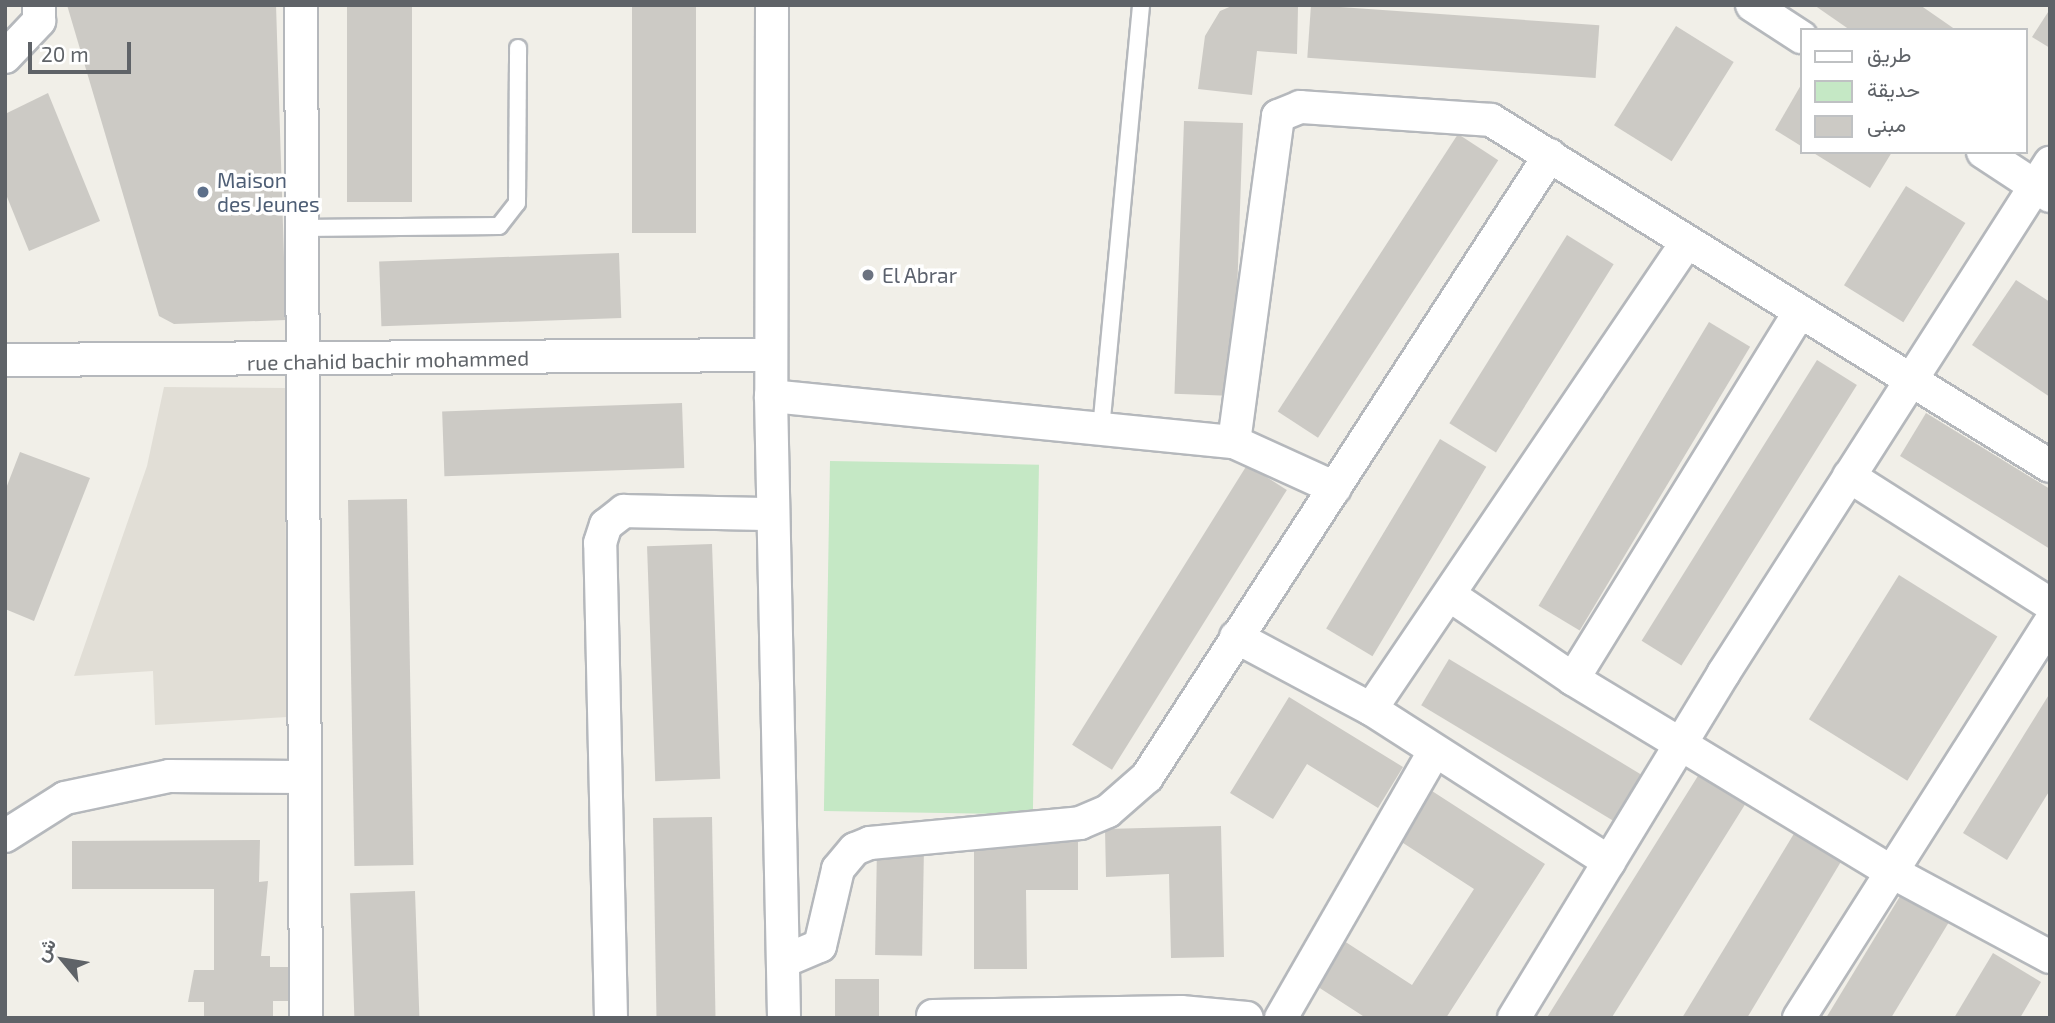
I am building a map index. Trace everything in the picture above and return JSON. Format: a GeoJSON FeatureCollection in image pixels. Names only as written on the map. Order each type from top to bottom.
{"type":"FeatureCollection","features":[{"type":"Feature","properties":{"kind":"street"},"geometry":{"type":"LineString","coordinates":[[5,57],[39,21],[39,5]]}},
{"type":"Feature","properties":{"kind":"street"},"geometry":{"type":"LineString","coordinates":[[301,5],[301,777],[306,1018]]}},
{"type":"Feature","properties":{"kind":"street"},"geometry":{"type":"LineString","coordinates":[[772,5],[771,396],[784,1018]]}},
{"type":"Feature","properties":{"kind":"street"},"geometry":{"type":"LineString","coordinates":[[1752,5],[1800,36]]}},
{"type":"Feature","properties":{"kind":"street"},"geometry":{"type":"LineString","coordinates":[[1234,442],[1278,116],[1300,107],[1491,120],[2050,466]]}},
{"type":"Feature","properties":{"kind":"street"},"geometry":{"type":"LineString","coordinates":[[1514,1018],[1849,476],[2045,181],[1987,154]]}},
{"type":"Feature","properties":{"kind":"street"},"geometry":{"type":"LineString","coordinates":[[784,961],[820,946],[838,869],[855,849],[870,843],[1080,824],[1108,811],[1147,777],[1550,155]]}},
{"type":"Feature","properties":{"kind":"street"},"geometry":{"type":"LineString","coordinates":[[1371,709],[1451,596],[1687,242]]}},
{"type":"Feature","properties":{"kind":"street"},"geometry":{"type":"LineString","coordinates":[[1573,679],[1800,312]]}},
{"type":"Feature","properties":{"kind":"street","name":"rue chahid bachir mohammed"},"geometry":{"type":"LineString","coordinates":[[5,360],[302,361],[771,355]]}},
{"type":"Feature","properties":{"kind":"street"},"geometry":{"type":"LineString","coordinates":[[771,396],[1234,442],[1335,488]]}},
{"type":"Feature","properties":{"kind":"street"},"geometry":{"type":"LineString","coordinates":[[1849,476],[2050,604]]}},
{"type":"Feature","properties":{"kind":"street"},"geometry":{"type":"LineString","coordinates":[[611,1018],[600,543],[606,525],[624,511],[774,514]]}},
{"type":"Feature","properties":{"kind":"street"},"geometry":{"type":"LineString","coordinates":[[1451,596],[1573,679],[1684,741],[1892,872],[2050,957]]}},
{"type":"Feature","properties":{"kind":"street"},"geometry":{"type":"LineString","coordinates":[[1799,1018],[2050,623]]}},
{"type":"Feature","properties":{"kind":"street"},"geometry":{"type":"LineString","coordinates":[[1236,637],[1371,709],[1433,754],[1609,862]]}},
{"type":"Feature","properties":{"kind":"street"},"geometry":{"type":"LineString","coordinates":[[1281,1018],[1433,754]]}},
{"type":"Feature","properties":{"kind":"street"},"geometry":{"type":"LineString","coordinates":[[5,836],[65,798],[169,776],[301,777]]}},
{"type":"Feature","properties":{"kind":"street"},"geometry":{"type":"LineString","coordinates":[[933,1016],[1181,1012],[1247,1018]]}},
{"type":"Feature","properties":{"kind":"lane"},"geometry":{"type":"LineString","coordinates":[[1101,429],[1141,5]]}},
{"type":"Feature","properties":{"kind":"lane"},"geometry":{"type":"LineString","coordinates":[[302,228],[499,226],[517,203],[518,48]]}},
{"type":"Feature","properties":{"kind":"shaded area"},"geometry":{"type":"Polygon","coordinates":[[[164,387],[285,388],[287,717],[155,725],[153,671],[74,676],[147,466],[164,387]]]}},
{"type":"Feature","properties":{"kind":"green space"},"geometry":{"type":"Polygon","coordinates":[[[830,461],[1039,465],[1033,815],[824,811],[830,461]]]}},
{"type":"Feature","properties":{"kind":"building","name":"Maison des Jeunes"},"geometry":{"type":"Polygon","coordinates":[[[67,5],[276,5],[286,320],[174,324],[159,316],[67,5]]]}},
{"type":"Feature","properties":{"kind":"building"},"geometry":{"type":"Polygon","coordinates":[[[347,5],[412,5],[412,202],[347,202],[347,5]]]}},
{"type":"Feature","properties":{"kind":"building"},"geometry":{"type":"Polygon","coordinates":[[[632,5],[696,5],[696,233],[632,233],[632,5]]]}},
{"type":"Feature","properties":{"kind":"building"},"geometry":{"type":"Polygon","coordinates":[[[1234,5],[1298,7],[1297,54],[1257,51],[1252,95],[1198,89],[1205,36],[1220,11],[1234,5]]]}},
{"type":"Feature","properties":{"kind":"building"},"geometry":{"type":"Polygon","coordinates":[[[1311,5],[1599,25],[1596,78],[1307,58],[1311,5]]]}},
{"type":"Feature","properties":{"kind":"building"},"geometry":{"type":"Polygon","coordinates":[[[1814,5],[1920,5],[1953,28],[1847,28],[1814,5]]]}},
{"type":"Feature","properties":{"kind":"building"},"geometry":{"type":"Polygon","coordinates":[[[2050,9],[2050,48],[2032,37],[2050,9]]]}},
{"type":"Feature","properties":{"kind":"building"},"geometry":{"type":"Polygon","coordinates":[[[1676,26],[1734,62],[1672,161],[1614,125],[1676,26]]]}},
{"type":"Feature","properties":{"kind":"building"},"geometry":{"type":"Polygon","coordinates":[[[1800,87],[1800,145],[1775,130],[1800,87]]]}},
{"type":"Feature","properties":{"kind":"building"},"geometry":{"type":"Polygon","coordinates":[[[48,93],[100,221],[29,251],[5,192],[5,114],[48,93]]]}},
{"type":"Feature","properties":{"kind":"building"},"geometry":{"type":"Polygon","coordinates":[[[1184,121],[1243,123],[1233,396],[1174,394],[1184,121]]]}},
{"type":"Feature","properties":{"kind":"building"},"geometry":{"type":"Polygon","coordinates":[[[1458,134],[1498,160],[1318,438],[1278,412],[1458,134]]]}},
{"type":"Feature","properties":{"kind":"building"},"geometry":{"type":"Polygon","coordinates":[[[1815,154],[1891,154],[1870,188],[1815,154]]]}},
{"type":"Feature","properties":{"kind":"building"},"geometry":{"type":"Polygon","coordinates":[[[1906,186],[1965,223],[1903,322],[1844,285],[1906,186]]]}},
{"type":"Feature","properties":{"kind":"building"},"geometry":{"type":"Polygon","coordinates":[[[1567,235],[1614,264],[1496,452],[1449,423],[1567,235]]]}},
{"type":"Feature","properties":{"kind":"building"},"geometry":{"type":"Polygon","coordinates":[[[619,253],[621,318],[381,326],[379,261],[619,253]]]}},
{"type":"Feature","properties":{"kind":"building"},"geometry":{"type":"Polygon","coordinates":[[[2016,280],[2050,302],[2050,397],[1972,345],[2016,280]]]}},
{"type":"Feature","properties":{"kind":"building"},"geometry":{"type":"Polygon","coordinates":[[[1709,322],[1750,347],[1580,630],[1539,606],[1709,322]]]}},
{"type":"Feature","properties":{"kind":"building"},"geometry":{"type":"Polygon","coordinates":[[[1817,360],[1857,385],[1681,666],[1642,641],[1817,360]]]}},
{"type":"Feature","properties":{"kind":"building"},"geometry":{"type":"Polygon","coordinates":[[[682,403],[684,468],[444,476],[442,411],[682,403]]]}},
{"type":"Feature","properties":{"kind":"building"},"geometry":{"type":"Polygon","coordinates":[[[1926,413],[2050,489],[2050,549],[1900,456],[1926,413]]]}},
{"type":"Feature","properties":{"kind":"building"},"geometry":{"type":"Polygon","coordinates":[[[1440,439],[1486,467],[1372,656],[1326,628],[1440,439]]]}},
{"type":"Feature","properties":{"kind":"building"},"geometry":{"type":"Polygon","coordinates":[[[20,452],[90,478],[34,621],[5,609],[5,491],[20,452]]]}},
{"type":"Feature","properties":{"kind":"building"},"geometry":{"type":"Polygon","coordinates":[[[1247,465],[1287,490],[1112,770],[1072,745],[1247,465]]]}},
{"type":"Feature","properties":{"kind":"building"},"geometry":{"type":"Polygon","coordinates":[[[407,499],[413,865],[354,866],[348,500],[407,499]]]}},
{"type":"Feature","properties":{"kind":"building"},"geometry":{"type":"Polygon","coordinates":[[[712,544],[720,779],[655,781],[647,546],[712,544]]]}},
{"type":"Feature","properties":{"kind":"building"},"geometry":{"type":"Polygon","coordinates":[[[1899,575],[1997,636],[1907,781],[1809,719],[1899,575]]]}},
{"type":"Feature","properties":{"kind":"building"},"geometry":{"type":"Polygon","coordinates":[[[1449,659],[1642,775],[1614,821],[1421,705],[1449,659]]]}},
{"type":"Feature","properties":{"kind":"building"},"geometry":{"type":"Polygon","coordinates":[[[2050,693],[2050,790],[2007,860],[1963,833],[2050,693]]]}},
{"type":"Feature","properties":{"kind":"building"},"geometry":{"type":"Polygon","coordinates":[[[1289,697],[1403,767],[1378,808],[1307,764],[1273,819],[1230,793],[1289,697]]]}},
{"type":"Feature","properties":{"kind":"building"},"geometry":{"type":"Polygon","coordinates":[[[1701,771],[1748,800],[1612,1018],[1548,1016],[1701,771]]]}},
{"type":"Feature","properties":{"kind":"building"},"geometry":{"type":"Polygon","coordinates":[[[1432,791],[1545,864],[1446,1018],[1366,1018],[1312,983],[1341,939],[1412,985],[1474,889],[1400,841],[1432,791]]]}},
{"type":"Feature","properties":{"kind":"building"},"geometry":{"type":"Polygon","coordinates":[[[712,817],[716,1018],[656,1018],[653,818],[712,817]]]}},
{"type":"Feature","properties":{"kind":"building"},"geometry":{"type":"Polygon","coordinates":[[[1221,826],[1224,957],[1171,958],[1169,874],[1106,877],[1105,829],[1221,826]]]}},
{"type":"Feature","properties":{"kind":"building"},"geometry":{"type":"Polygon","coordinates":[[[1798,827],[1845,855],[1747,1018],[1682,1018],[1798,827]]]}},
{"type":"Feature","properties":{"kind":"building"},"geometry":{"type":"Polygon","coordinates":[[[260,840],[259,882],[268,881],[261,956],[270,956],[270,967],[290,967],[290,1001],[273,1001],[273,1018],[204,1018],[204,1002],[188,1002],[194,970],[214,970],[214,889],[72,889],[72,841],[260,840]]]}},
{"type":"Feature","properties":{"kind":"building"},"geometry":{"type":"Polygon","coordinates":[[[1078,842],[1078,890],[1026,890],[1027,969],[974,969],[974,843],[1078,842]]]}},
{"type":"Feature","properties":{"kind":"building"},"geometry":{"type":"Polygon","coordinates":[[[877,846],[924,847],[922,956],[875,955],[877,846]]]}},
{"type":"Feature","properties":{"kind":"building"},"geometry":{"type":"Polygon","coordinates":[[[415,891],[419,1018],[354,1018],[350,893],[415,891]]]}},
{"type":"Feature","properties":{"kind":"building"},"geometry":{"type":"Polygon","coordinates":[[[1902,893],[1949,922],[1891,1018],[1826,1018],[1902,893]]]}},
{"type":"Feature","properties":{"kind":"building"},"geometry":{"type":"Polygon","coordinates":[[[1993,953],[2041,982],[2020,1018],[1954,1018],[1993,953]]]}},
{"type":"Feature","properties":{"kind":"building"},"geometry":{"type":"Polygon","coordinates":[[[835,979],[879,979],[879,1018],[835,1018],[835,979]]]}},
{"type":"Feature","properties":{"kind":"place","name":"Maison des Jeunes"},"geometry":{"type":"Point","coordinates":[203,192]}},
{"type":"Feature","properties":{"kind":"place","name":"El Abrar"},"geometry":{"type":"Point","coordinates":[868,275]}}]}
